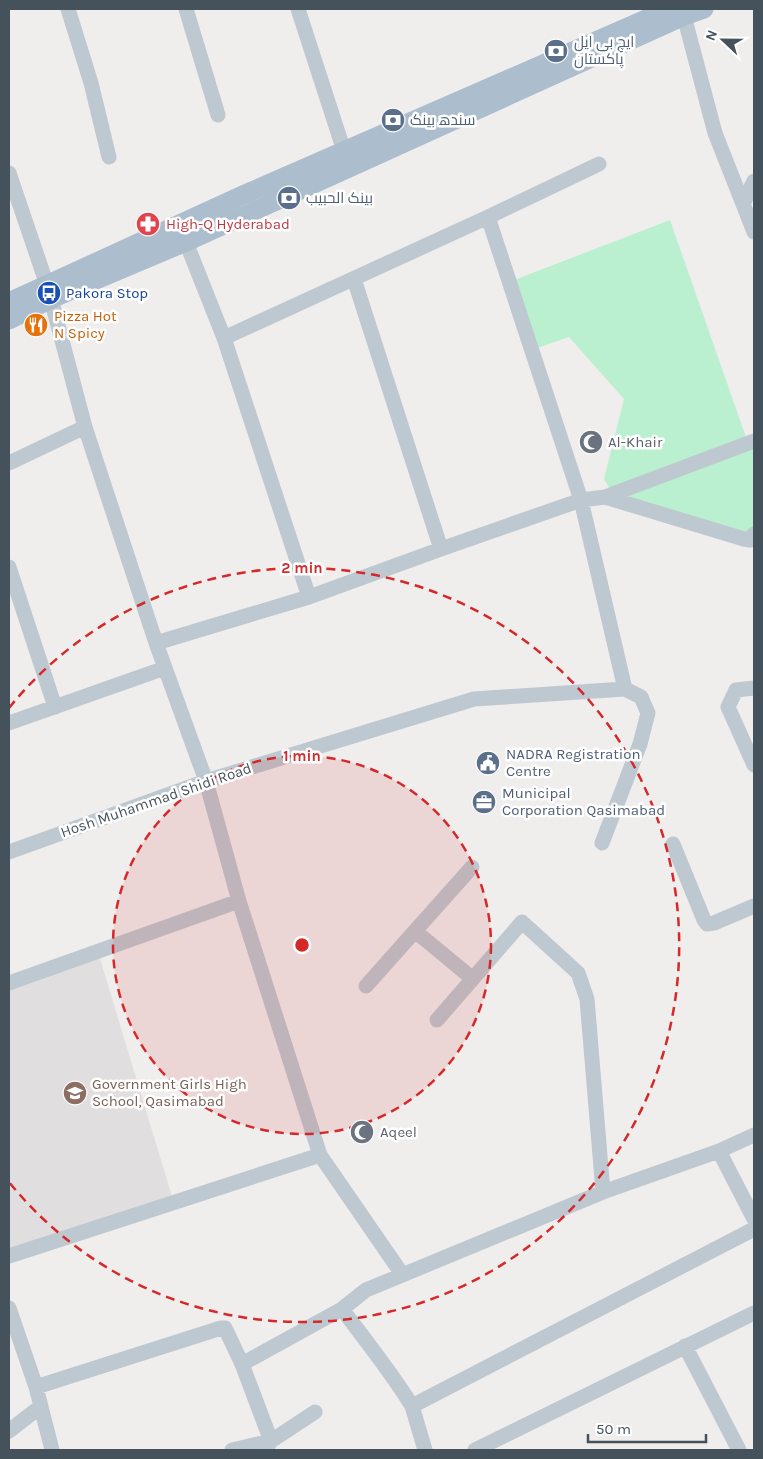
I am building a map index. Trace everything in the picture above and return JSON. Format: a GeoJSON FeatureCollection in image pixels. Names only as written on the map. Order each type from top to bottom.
{"type":"FeatureCollection","features":[{"type":"Feature","properties":{"kind":"main road"},"geometry":{"type":"LineString","coordinates":[[9,320],[49,292],[243,195],[678,11],[704,9]]}},
{"type":"Feature","properties":{"kind":"main road"},"geometry":{"type":"LineString","coordinates":[[9,302],[49,292],[186,242],[678,11]]}},
{"type":"Feature","properties":{"kind":"street"},"geometry":{"type":"LineString","coordinates":[[68,9],[91,83],[108,158]]}},
{"type":"Feature","properties":{"kind":"street"},"geometry":{"type":"LineString","coordinates":[[186,9],[218,115]]}},
{"type":"Feature","properties":{"kind":"street"},"geometry":{"type":"LineString","coordinates":[[298,9],[344,151]]}},
{"type":"Feature","properties":{"kind":"street"},"geometry":{"type":"LineString","coordinates":[[678,11],[715,133],[754,232]]}},
{"type":"Feature","properties":{"kind":"street"},"geometry":{"type":"LineString","coordinates":[[224,338],[599,164]]}},
{"type":"Feature","properties":{"kind":"street"},"geometry":{"type":"LineString","coordinates":[[9,172],[49,292],[85,427],[156,643],[206,781],[239,901],[320,1154],[402,1274]]}},
{"type":"Feature","properties":{"kind":"street"},"geometry":{"type":"LineString","coordinates":[[743,204],[754,181]]}},
{"type":"Feature","properties":{"kind":"street"},"geometry":{"type":"LineString","coordinates":[[488,217],[581,500],[625,689],[641,697],[648,713],[640,744],[602,843]]}},
{"type":"Feature","properties":{"kind":"street"},"geometry":{"type":"LineString","coordinates":[[186,242],[224,338],[309,596]]}},
{"type":"Feature","properties":{"kind":"street"},"geometry":{"type":"LineString","coordinates":[[354,279],[441,548]]}},
{"type":"Feature","properties":{"kind":"street"},"geometry":{"type":"LineString","coordinates":[[9,463],[85,427]]}},
{"type":"Feature","properties":{"kind":"street"},"geometry":{"type":"LineString","coordinates":[[156,643],[309,596],[581,500],[605,497],[754,441]]}},
{"type":"Feature","properties":{"kind":"street"},"geometry":{"type":"LineString","coordinates":[[605,497],[744,539],[750,540],[754,534]]}},
{"type":"Feature","properties":{"kind":"street"},"geometry":{"type":"LineString","coordinates":[[9,566],[55,707]]}},
{"type":"Feature","properties":{"kind":"street"},"geometry":{"type":"LineString","coordinates":[[9,722],[165,668]]}},
{"type":"Feature","properties":{"kind":"street"},"geometry":{"type":"LineString","coordinates":[[754,688],[736,690],[731,697],[728,707],[754,765]]}},
{"type":"Feature","properties":{"kind":"street","name":"Hosh Muhammad Shidi Road"},"geometry":{"type":"LineString","coordinates":[[9,852],[206,781],[474,699],[625,689]]}},
{"type":"Feature","properties":{"kind":"street"},"geometry":{"type":"LineString","coordinates":[[673,844],[707,924],[714,923],[754,906]]}},
{"type":"Feature","properties":{"kind":"street"},"geometry":{"type":"LineString","coordinates":[[366,986],[472,867]]}},
{"type":"Feature","properties":{"kind":"street"},"geometry":{"type":"LineString","coordinates":[[9,983],[239,901]]}},
{"type":"Feature","properties":{"kind":"street"},"geometry":{"type":"LineString","coordinates":[[437,1020],[522,922],[578,973],[587,999],[603,1192]]}},
{"type":"Feature","properties":{"kind":"street"},"geometry":{"type":"LineString","coordinates":[[416,931],[473,979]]}},
{"type":"Feature","properties":{"kind":"street"},"geometry":{"type":"LineString","coordinates":[[242,1364],[342,1309],[366,1290],[603,1192],[719,1151],[754,1135]]}},
{"type":"Feature","properties":{"kind":"street"},"geometry":{"type":"LineString","coordinates":[[719,1151],[754,1219]]}},
{"type":"Feature","properties":{"kind":"street"},"geometry":{"type":"LineString","coordinates":[[9,1256],[320,1154]]}},
{"type":"Feature","properties":{"kind":"street"},"geometry":{"type":"LineString","coordinates":[[412,1406],[754,1229]]}},
{"type":"Feature","properties":{"kind":"street"},"geometry":{"type":"LineString","coordinates":[[9,1308],[36,1387],[52,1450]]}},
{"type":"Feature","properties":{"kind":"street"},"geometry":{"type":"LineString","coordinates":[[342,1309],[394,1377],[412,1406],[425,1450]]}},
{"type":"Feature","properties":{"kind":"street"},"geometry":{"type":"LineString","coordinates":[[475,1450],[754,1313]]}},
{"type":"Feature","properties":{"kind":"street"},"geometry":{"type":"LineString","coordinates":[[36,1387],[225,1328],[242,1364],[268,1446]]}},
{"type":"Feature","properties":{"kind":"street"},"geometry":{"type":"LineString","coordinates":[[685,1346],[739,1450]]}},
{"type":"Feature","properties":{"kind":"street"},"geometry":{"type":"LineString","coordinates":[[9,1431],[40,1407]]}},
{"type":"Feature","properties":{"kind":"street"},"geometry":{"type":"LineString","coordinates":[[232,1450],[268,1446],[315,1412]]}},
{"type":"Feature","properties":{"kind":"shaded area","name":"Government Girls High School, Qasimabad"},"geometry":{"type":"Polygon","coordinates":[[[98,952],[174,1203],[9,1256],[9,983],[98,952]]]}},
{"type":"Feature","properties":{"kind":"green space"},"geometry":{"type":"Polygon","coordinates":[[[670,220],[748,443],[754,441],[753,537],[613,494],[604,479],[624,399],[569,337],[532,350],[509,282],[670,220]]]}},
{"type":"Feature","properties":{"kind":"place","name":"ایچ بی ایل پاکستان"},"geometry":{"type":"Point","coordinates":[556,51]}},
{"type":"Feature","properties":{"kind":"place","name":"سندھ بینک"},"geometry":{"type":"Point","coordinates":[393,120]}},
{"type":"Feature","properties":{"kind":"place","name":"بينک الحبيب"},"geometry":{"type":"Point","coordinates":[289,198]}},
{"type":"Feature","properties":{"kind":"place","name":"High-Q Hyderabad"},"geometry":{"type":"Point","coordinates":[148,224]}},
{"type":"Feature","properties":{"kind":"place","name":"Pakora Stop"},"geometry":{"type":"Point","coordinates":[49,293]}},
{"type":"Feature","properties":{"kind":"place","name":"Pizza Hot N Spicy"},"geometry":{"type":"Point","coordinates":[36,325]}},
{"type":"Feature","properties":{"kind":"place","name":"Al-Khair"},"geometry":{"type":"Point","coordinates":[591,442]}},
{"type":"Feature","properties":{"kind":"place","name":"NADRA Registration Centre"},"geometry":{"type":"Point","coordinates":[488,763]}},
{"type":"Feature","properties":{"kind":"place","name":"Municipal Corporation Qasimabad"},"geometry":{"type":"Point","coordinates":[484,802]}},
{"type":"Feature","properties":{"kind":"place","name":"Government Girls High School, Qasimabad"},"geometry":{"type":"Point","coordinates":[75,1093]}},
{"type":"Feature","properties":{"kind":"place","name":"Aqeel"},"geometry":{"type":"Point","coordinates":[362,1132]}}]}
